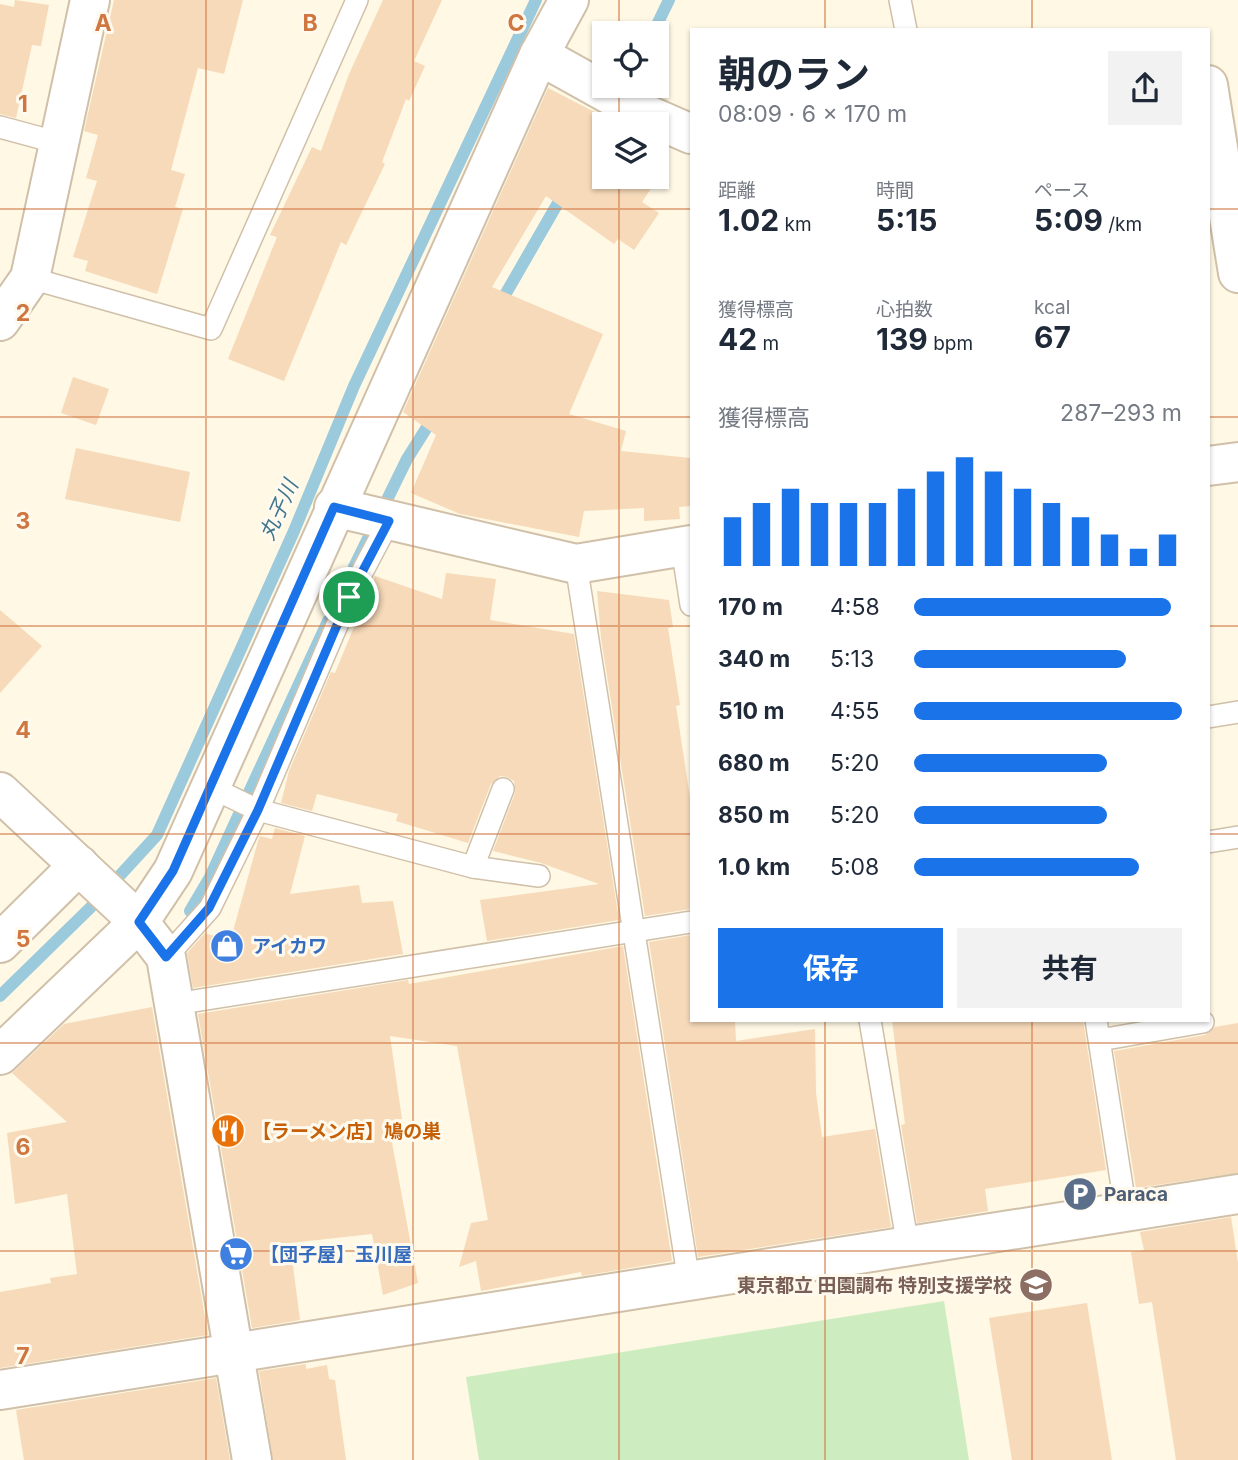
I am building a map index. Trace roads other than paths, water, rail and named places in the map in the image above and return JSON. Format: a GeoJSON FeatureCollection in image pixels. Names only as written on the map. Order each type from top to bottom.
{"type":"FeatureCollection","features":[{"type":"Feature","properties":{"kind":"street"},"geometry":{"type":"LineString","coordinates":[[0,321],[30,278],[90,0]]}},
{"type":"Feature","properties":{"kind":"street"},"geometry":{"type":"LineString","coordinates":[[0,1055],[139,922],[220,792],[538,55],[569,0]]}},
{"type":"Feature","properties":{"kind":"street"},"geometry":{"type":"LineString","coordinates":[[538,55],[643,113],[690,134]]}},
{"type":"Feature","properties":{"kind":"street"},"geometry":{"type":"LineString","coordinates":[[1210,85],[1238,80]]}},
{"type":"Feature","properties":{"kind":"street"},"geometry":{"type":"LineString","coordinates":[[1210,98],[1238,273]]}},
{"type":"Feature","properties":{"kind":"street"},"geometry":{"type":"LineString","coordinates":[[1210,466],[1238,461]]}},
{"type":"Feature","properties":{"kind":"street"},"geometry":{"type":"LineString","coordinates":[[342,509],[576,564],[687,546]]}},
{"type":"Feature","properties":{"kind":"street"},"geometry":{"type":"LineString","coordinates":[[0,792],[139,922],[166,957],[252,1460]]}},
{"type":"Feature","properties":{"kind":"street"},"geometry":{"type":"LineString","coordinates":[[0,943],[79,865]]}},
{"type":"Feature","properties":{"kind":"street"},"geometry":{"type":"LineString","coordinates":[[0,1390],[1238,1194]]}},
{"type":"Feature","properties":{"kind":"lane"},"geometry":{"type":"LineString","coordinates":[[30,278],[211,329],[357,0]]}},
{"type":"Feature","properties":{"kind":"lane"},"geometry":{"type":"LineString","coordinates":[[900,0],[906,28]]}},
{"type":"Feature","properties":{"kind":"lane"},"geometry":{"type":"LineString","coordinates":[[0,127],[59,143]]}},
{"type":"Feature","properties":{"kind":"lane"},"geometry":{"type":"LineString","coordinates":[[166,957],[209,908],[349,597],[389,521]]}},
{"type":"Feature","properties":{"kind":"lane"},"geometry":{"type":"LineString","coordinates":[[687,546],[690,590]]}},
{"type":"Feature","properties":{"kind":"lane"},"geometry":{"type":"LineString","coordinates":[[576,564],[689,1282]]}},
{"type":"Feature","properties":{"kind":"lane"},"geometry":{"type":"LineString","coordinates":[[1210,716],[1238,712]]}},
{"type":"Feature","properties":{"kind":"lane"},"geometry":{"type":"LineString","coordinates":[[473,867],[503,789]]}},
{"type":"Feature","properties":{"kind":"lane"},"geometry":{"type":"LineString","coordinates":[[220,792],[254,809],[473,867],[539,876]]}},
{"type":"Feature","properties":{"kind":"lane"},"geometry":{"type":"LineString","coordinates":[[1210,842],[1238,837]]}},
{"type":"Feature","properties":{"kind":"lane"},"geometry":{"type":"LineString","coordinates":[[175,1004],[690,922]]}},
{"type":"Feature","properties":{"kind":"lane"},"geometry":{"type":"LineString","coordinates":[[870,1022],[908,1247]]}},
{"type":"Feature","properties":{"kind":"lane"},"geometry":{"type":"LineString","coordinates":[[1126,1212],[1098,1030],[1191,1022]]}},
{"type":"Feature","properties":{"kind":"waterway","name":"丸子川"},"geometry":{"type":"LineString","coordinates":[[0,996],[90,908],[157,835],[294,531],[354,386],[536,0]]}},
{"type":"Feature","properties":{"kind":"waterway"},"geometry":{"type":"LineString","coordinates":[[659,21],[669,0]]}},
{"type":"Feature","properties":{"kind":"waterway"},"geometry":{"type":"LineString","coordinates":[[498,307],[566,189]]}},
{"type":"Feature","properties":{"kind":"waterway"},"geometry":{"type":"LineString","coordinates":[[354,567],[407,459],[434,416]]}},
{"type":"Feature","properties":{"kind":"waterway"},"geometry":{"type":"LineString","coordinates":[[190,911],[210,877],[328,621]]}},
{"type":"Feature","properties":{"kind":"place","name":"アイカワ"},"geometry":{"type":"Point","coordinates":[227,946]}},
{"type":"Feature","properties":{"kind":"place","name":"【ラーメン店】鳩の巣"},"geometry":{"type":"Point","coordinates":[228,1131]}},
{"type":"Feature","properties":{"kind":"place","name":"Paraca"},"geometry":{"type":"Point","coordinates":[1080,1194]}},
{"type":"Feature","properties":{"kind":"place","name":"【団子屋】玉川屋"},"geometry":{"type":"Point","coordinates":[236,1254]}},
{"type":"Feature","properties":{"kind":"place","name":"東京都立 田園調布 特別支援学校"},"geometry":{"type":"Point","coordinates":[1036,1285]}}]}
